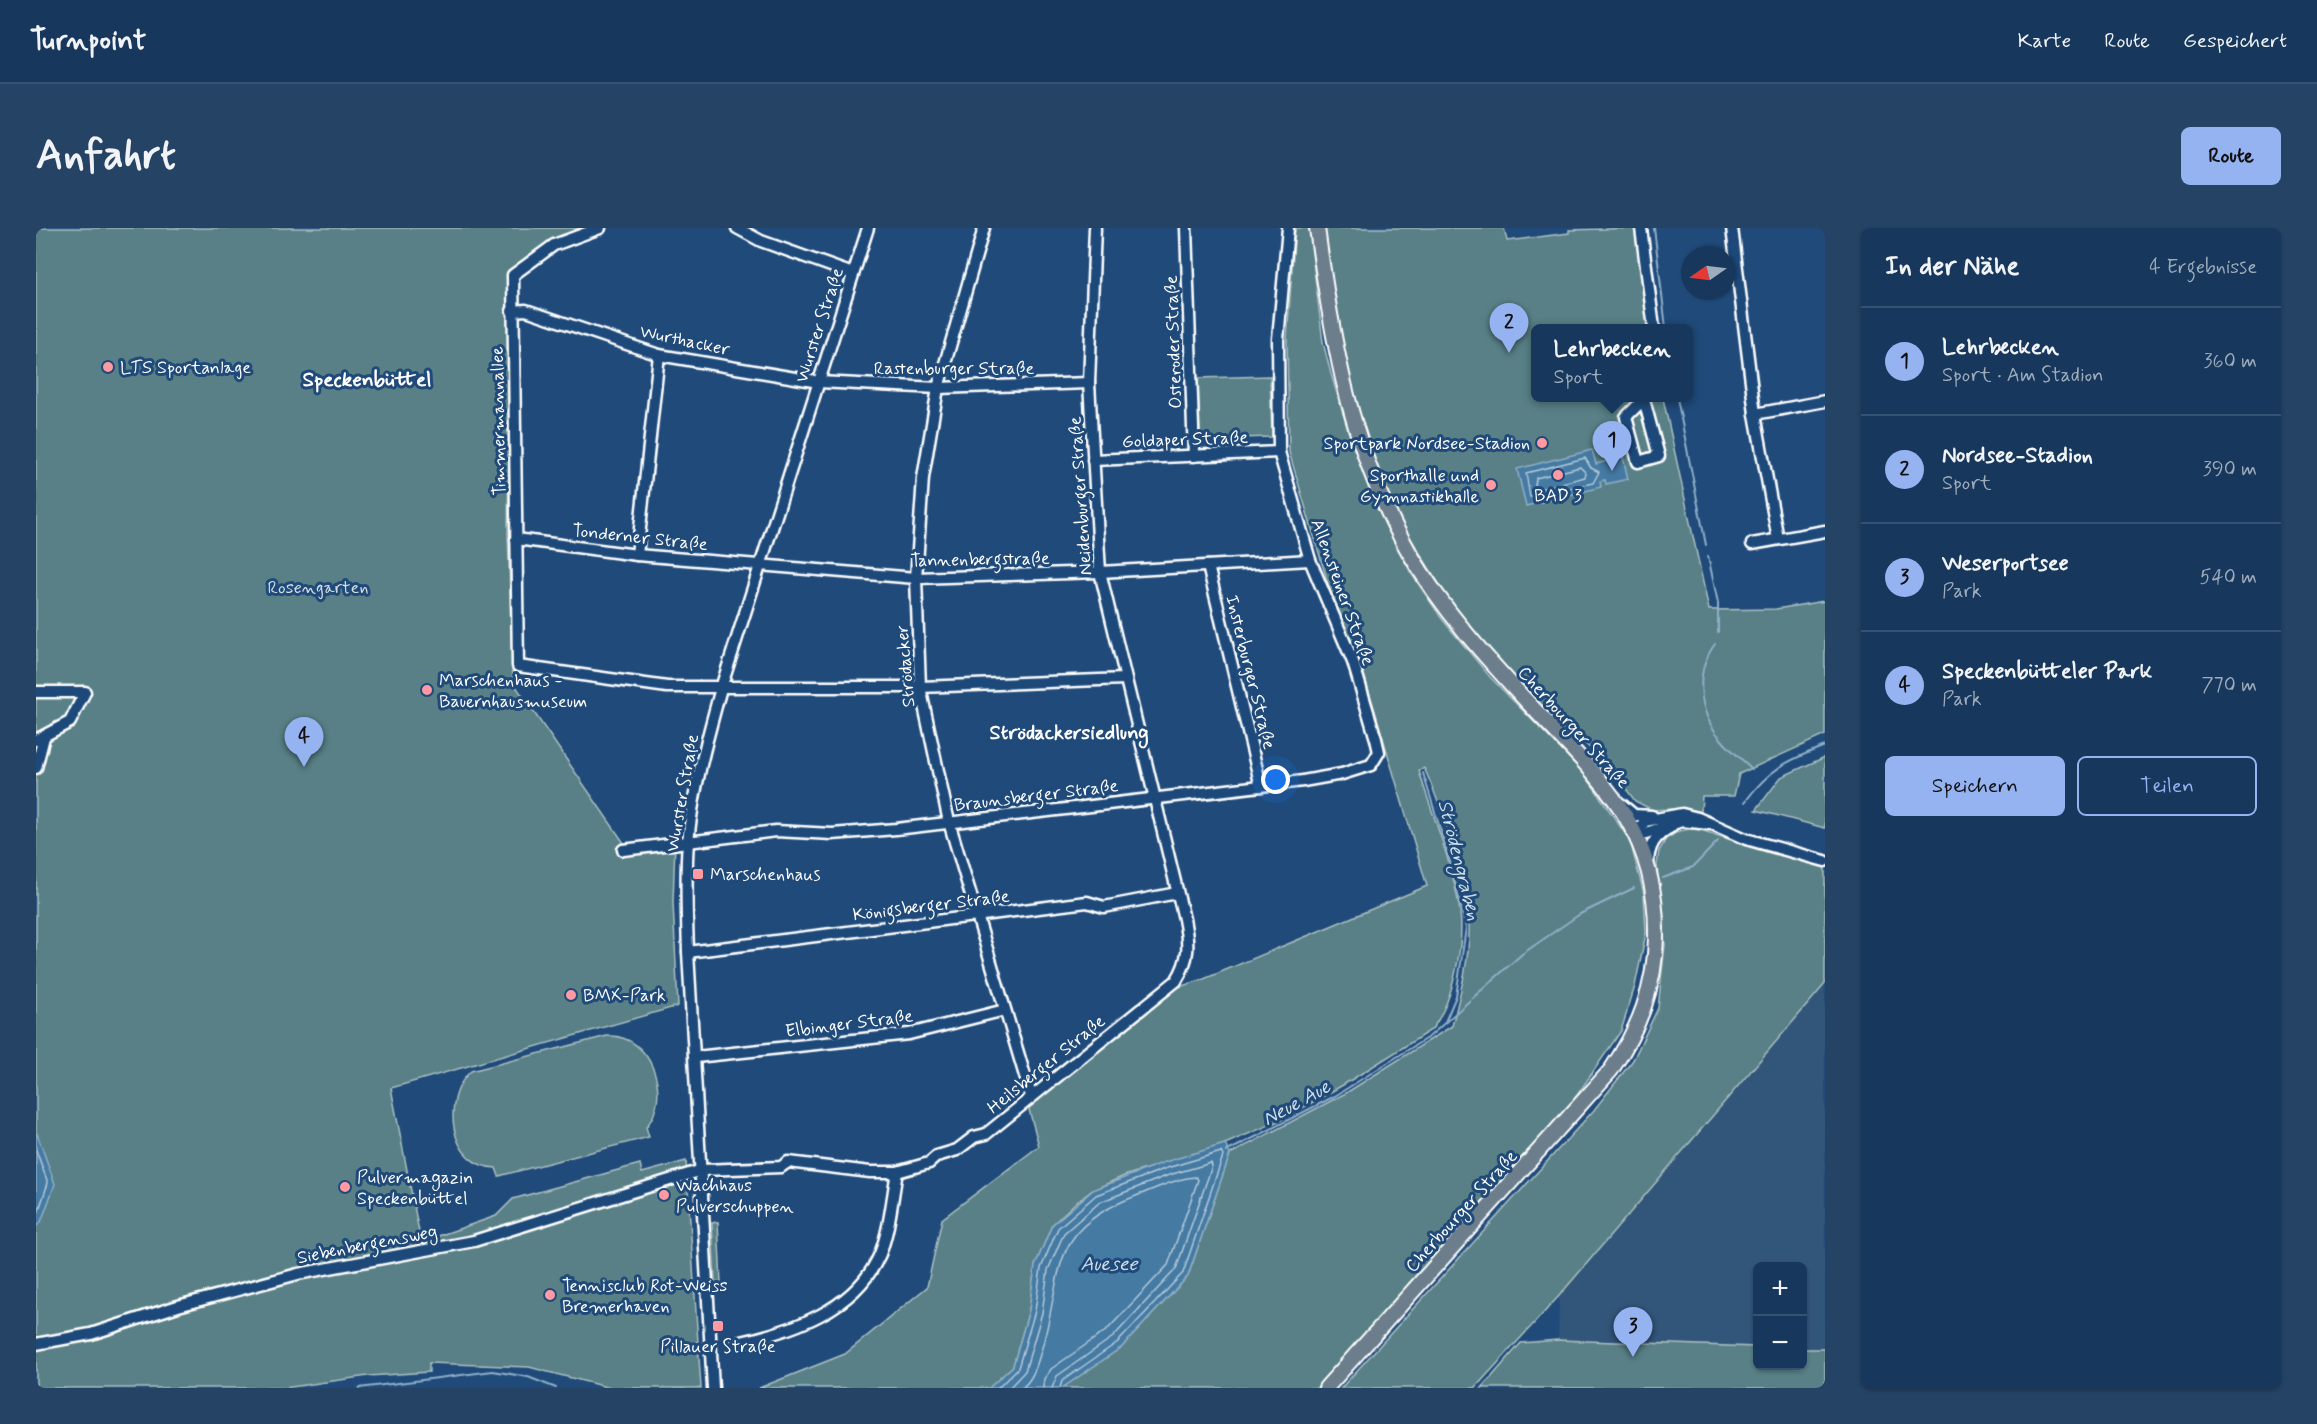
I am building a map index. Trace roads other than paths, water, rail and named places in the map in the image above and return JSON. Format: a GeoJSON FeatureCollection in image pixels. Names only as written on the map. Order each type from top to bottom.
{"type":"FeatureCollection","features":[{"type":"Feature","properties":{"kind":"main road","name":"Cherbourger Straße"},"geometry":{"type":"LineString","coordinates":[[1317,228],[1333,341],[1347,402],[1366,461],[1393,522],[1429,585],[1448,611],[1480,650],[1583,759],[1617,801],[1636,832],[1648,868],[1656,914],[1654,968],[1645,1007],[1622,1054],[1598,1087],[1326,1388]]}},
{"type":"Feature","properties":{"kind":"street","name":"Timmermannallee"},"geometry":{"type":"LineString","coordinates":[[600,228],[554,245],[513,275],[518,666],[667,687],[721,688]]}},
{"type":"Feature","properties":{"kind":"street"},"geometry":{"type":"LineString","coordinates":[[737,228],[761,241],[853,274]]}},
{"type":"Feature","properties":{"kind":"street","name":"Wurster Straße"},"geometry":{"type":"LineString","coordinates":[[712,1388],[696,1057],[688,952],[688,843],[702,759],[721,688],[868,228]]}},
{"type":"Feature","properties":{"kind":"street","name":"Strödacker"},"geometry":{"type":"LineString","coordinates":[[984,228],[938,388],[923,478],[916,578],[920,687],[949,822],[1031,1096]]}},
{"type":"Feature","properties":{"kind":"street","name":"Neidenburger Straße"},"geometry":{"type":"LineString","coordinates":[[1095,228],[1089,383],[1100,572],[1189,947],[1185,966]]}},
{"type":"Feature","properties":{"kind":"street","name":"Osteroder Straße"},"geometry":{"type":"LineString","coordinates":[[1186,228],[1194,456]]}},
{"type":"Feature","properties":{"kind":"street","name":"Allensteiner Straße"},"geometry":{"type":"LineString","coordinates":[[1288,228],[1278,339],[1279,452],[1310,560],[1353,662],[1378,752]]}},
{"type":"Feature","properties":{"kind":"street"},"geometry":{"type":"LineString","coordinates":[[1641,228],[1653,324]]}},
{"type":"Feature","properties":{"kind":"street"},"geometry":{"type":"LineString","coordinates":[[1732,228],[1755,414],[1778,539]]}},
{"type":"Feature","properties":{"kind":"street","name":"Wurthacker"},"geometry":{"type":"LineString","coordinates":[[512,311],[526,310],[659,355],[819,382]]}},
{"type":"Feature","properties":{"kind":"street"},"geometry":{"type":"LineString","coordinates":[[637,555],[659,355]]}},
{"type":"Feature","properties":{"kind":"street","name":"Rastenburger Straße"},"geometry":{"type":"LineString","coordinates":[[819,382],[938,388],[1089,383]]}},
{"type":"Feature","properties":{"kind":"street"},"geometry":{"type":"LineString","coordinates":[[1755,414],[1825,401]]}},
{"type":"Feature","properties":{"kind":"street"},"geometry":{"type":"LineString","coordinates":[[1641,402],[1626,417],[1638,462],[1659,456],[1645,402]]}},
{"type":"Feature","properties":{"kind":"street","name":"Goldaper Straße"},"geometry":{"type":"LineString","coordinates":[[1094,460],[1279,452]]}},
{"type":"Feature","properties":{"kind":"street"},"geometry":{"type":"LineString","coordinates":[[1752,544],[1825,531]]}},
{"type":"Feature","properties":{"kind":"street","name":"Tonderner Straße"},"geometry":{"type":"LineString","coordinates":[[516,539],[637,555],[760,567]]}},
{"type":"Feature","properties":{"kind":"street","name":"Tannenbergstraße"},"geometry":{"type":"LineString","coordinates":[[760,567],[916,578],[1100,572],[1310,560]]}},
{"type":"Feature","properties":{"kind":"street","name":"Insterburger Straße"},"geometry":{"type":"LineString","coordinates":[[1208,566],[1262,786]]}},
{"type":"Feature","properties":{"kind":"street"},"geometry":{"type":"LineString","coordinates":[[721,688],[920,687],[1125,679]]}},
{"type":"Feature","properties":{"kind":"street"},"geometry":{"type":"LineString","coordinates":[[36,692],[85,692],[70,722],[40,738],[36,768]]}},
{"type":"Feature","properties":{"kind":"street","name":"Braunsberger Straße"},"geometry":{"type":"LineString","coordinates":[[688,843],[776,831],[832,834],[1262,786],[1342,774],[1371,765],[1378,752]]}},
{"type":"Feature","properties":{"kind":"street"},"geometry":{"type":"LineString","coordinates":[[1617,801],[1634,815],[1667,816]]}},
{"type":"Feature","properties":{"kind":"street"},"geometry":{"type":"LineString","coordinates":[[1636,832],[1645,821],[1682,814],[1783,851],[1825,861]]}},
{"type":"Feature","properties":{"kind":"street"},"geometry":{"type":"LineString","coordinates":[[1636,832],[1646,833],[1682,822],[1709,824]]}},
{"type":"Feature","properties":{"kind":"street"},"geometry":{"type":"LineString","coordinates":[[1648,868],[1649,852],[1654,839],[1682,822]]}},
{"type":"Feature","properties":{"kind":"street"},"geometry":{"type":"LineString","coordinates":[[623,850],[688,843]]}},
{"type":"Feature","properties":{"kind":"street","name":"Königsberger Straße"},"geometry":{"type":"LineString","coordinates":[[688,952],[1087,902],[1104,907],[1177,893]]}},
{"type":"Feature","properties":{"kind":"street","name":"Heilsberger Straße"},"geometry":{"type":"LineString","coordinates":[[702,1170],[781,1167],[788,1162],[870,1172],[897,1172],[929,1163],[937,1156],[957,1150],[974,1137],[987,1134],[1031,1096],[1176,981],[1185,966]]}},
{"type":"Feature","properties":{"kind":"street","name":"Elbinger Straße"},"geometry":{"type":"LineString","coordinates":[[696,1057],[909,1034],[1005,1010]]}},
{"type":"Feature","properties":{"kind":"street","name":"Siebenbergensweg"},"geometry":{"type":"LineString","coordinates":[[36,1344],[91,1334],[178,1306],[298,1274],[474,1240],[702,1170]]}},
{"type":"Feature","properties":{"kind":"street"},"geometry":{"type":"LineString","coordinates":[[737,1343],[770,1336],[816,1317],[846,1299],[860,1285],[872,1269],[885,1238],[897,1172]]}},
{"type":"Feature","properties":{"kind":"water","name":"BAD 3"},"geometry":{"type":"Polygon","coordinates":[[[1592,450],[1596,464],[1623,457],[1628,479],[1606,484],[1605,480],[1600,481],[1601,487],[1526,506],[1517,469],[1592,450]]]}},
{"type":"Feature","properties":{"kind":"water"},"geometry":{"type":"Polygon","coordinates":[[[36,1131],[55,1184],[41,1222],[36,1227],[36,1131]]]}},
{"type":"Feature","properties":{"kind":"water","name":"Auesee"},"geometry":{"type":"Polygon","coordinates":[[[1225,1144],[1230,1154],[1188,1276],[1122,1347],[1062,1388],[989,1388],[1013,1366],[1029,1310],[1035,1266],[1052,1225],[1093,1190],[1165,1162],[1225,1144]]]}},
{"type":"Feature","properties":{"kind":"waterway"},"geometry":{"type":"LineString","coordinates":[[1654,228],[1666,324]]}},
{"type":"Feature","properties":{"kind":"waterway"},"geometry":{"type":"LineString","coordinates":[[1678,402],[1706,545]]}},
{"type":"Feature","properties":{"kind":"waterway"},"geometry":{"type":"LineString","coordinates":[[1708,556],[1718,603],[1718,632]]}},
{"type":"Feature","properties":{"kind":"waterway"},"geometry":{"type":"LineString","coordinates":[[1715,644],[1704,667],[1703,705],[1713,729],[1752,769]]}},
{"type":"Feature","properties":{"kind":"waterway","name":"Neue Aue"},"geometry":{"type":"LineString","coordinates":[[1745,802],[1771,773],[1790,761],[1825,746]]}},
{"type":"Feature","properties":{"kind":"waterway","name":"Strödengraben"},"geometry":{"type":"LineString","coordinates":[[1423,773],[1450,861],[1466,928],[1456,996],[1445,1022]]}},
{"type":"Feature","properties":{"kind":"waterway","name":"Neue Aue"},"geometry":{"type":"LineString","coordinates":[[1663,878],[1693,867],[1718,841]]}},
{"type":"Feature","properties":{"kind":"waterway","name":"Neue Aue"},"geometry":{"type":"LineString","coordinates":[[1226,1152],[1335,1096],[1430,1036],[1522,954],[1580,914],[1634,888]]}},
{"type":"Feature","properties":{"kind":"waterway","name":"Neue Aue"},"geometry":{"type":"LineString","coordinates":[[359,1388],[493,1371],[528,1377],[556,1388]]}},
{"type":"Feature","properties":{"kind":"place","name":"Nordsee-Stadion"},"geometry":{"type":"Point","coordinates":[1509,353]}},
{"type":"Feature","properties":{"kind":"place","name":"LTS Sportanlage"},"geometry":{"type":"Point","coordinates":[108,367]}},
{"type":"Feature","properties":{"kind":"place","name":"Sportpark Nordsee-Stadion"},"geometry":{"type":"Point","coordinates":[1542,443]}},
{"type":"Feature","properties":{"kind":"place","name":"Lehrbecken"},"geometry":{"type":"Point","coordinates":[1612,471]}},
{"type":"Feature","properties":{"kind":"place","name":"BAD 3"},"geometry":{"type":"Point","coordinates":[1558,475]}},
{"type":"Feature","properties":{"kind":"place","name":"Sporthalle und Gymnastikhalle"},"geometry":{"type":"Point","coordinates":[1491,485]}},
{"type":"Feature","properties":{"kind":"place","name":"Marschenhaus - Bauernhausmuseum"},"geometry":{"type":"Point","coordinates":[427,690]}},
{"type":"Feature","properties":{"kind":"place","name":"Speckenbütteler Park"},"geometry":{"type":"Point","coordinates":[304,767]}},
{"type":"Feature","properties":{"kind":"place","name":"Marschenhaus"},"geometry":{"type":"Point","coordinates":[698,874]}},
{"type":"Feature","properties":{"kind":"place","name":"BMX-Park"},"geometry":{"type":"Point","coordinates":[571,995]}},
{"type":"Feature","properties":{"kind":"place","name":"Pulvermagazin Speckenbüttel"},"geometry":{"type":"Point","coordinates":[345,1187]}},
{"type":"Feature","properties":{"kind":"place","name":"Wachhaus Pulverschuppen"},"geometry":{"type":"Point","coordinates":[664,1195]}},
{"type":"Feature","properties":{"kind":"place","name":"Tennisclub Rot-Weiss Bremerhaven"},"geometry":{"type":"Point","coordinates":[550,1295]}},
{"type":"Feature","properties":{"kind":"place","name":"Pillauer Straße"},"geometry":{"type":"Point","coordinates":[718,1326]}},
{"type":"Feature","properties":{"kind":"place","name":"Weserportsee"},"geometry":{"type":"Point","coordinates":[1633,1357]}},
{"type":"Feature","properties":{"kind":"district","name":"Speckenbüttel"},"geometry":{"type":"Point","coordinates":[367,379]}},
{"type":"Feature","properties":{"kind":"district","name":"Strödackersiedlung"},"geometry":{"type":"Point","coordinates":[1069,732]}},
{"type":"Feature","properties":{"kind":"park label","name":"Rosengarten"},"geometry":{"type":"Point","coordinates":[318,587]}}]}
